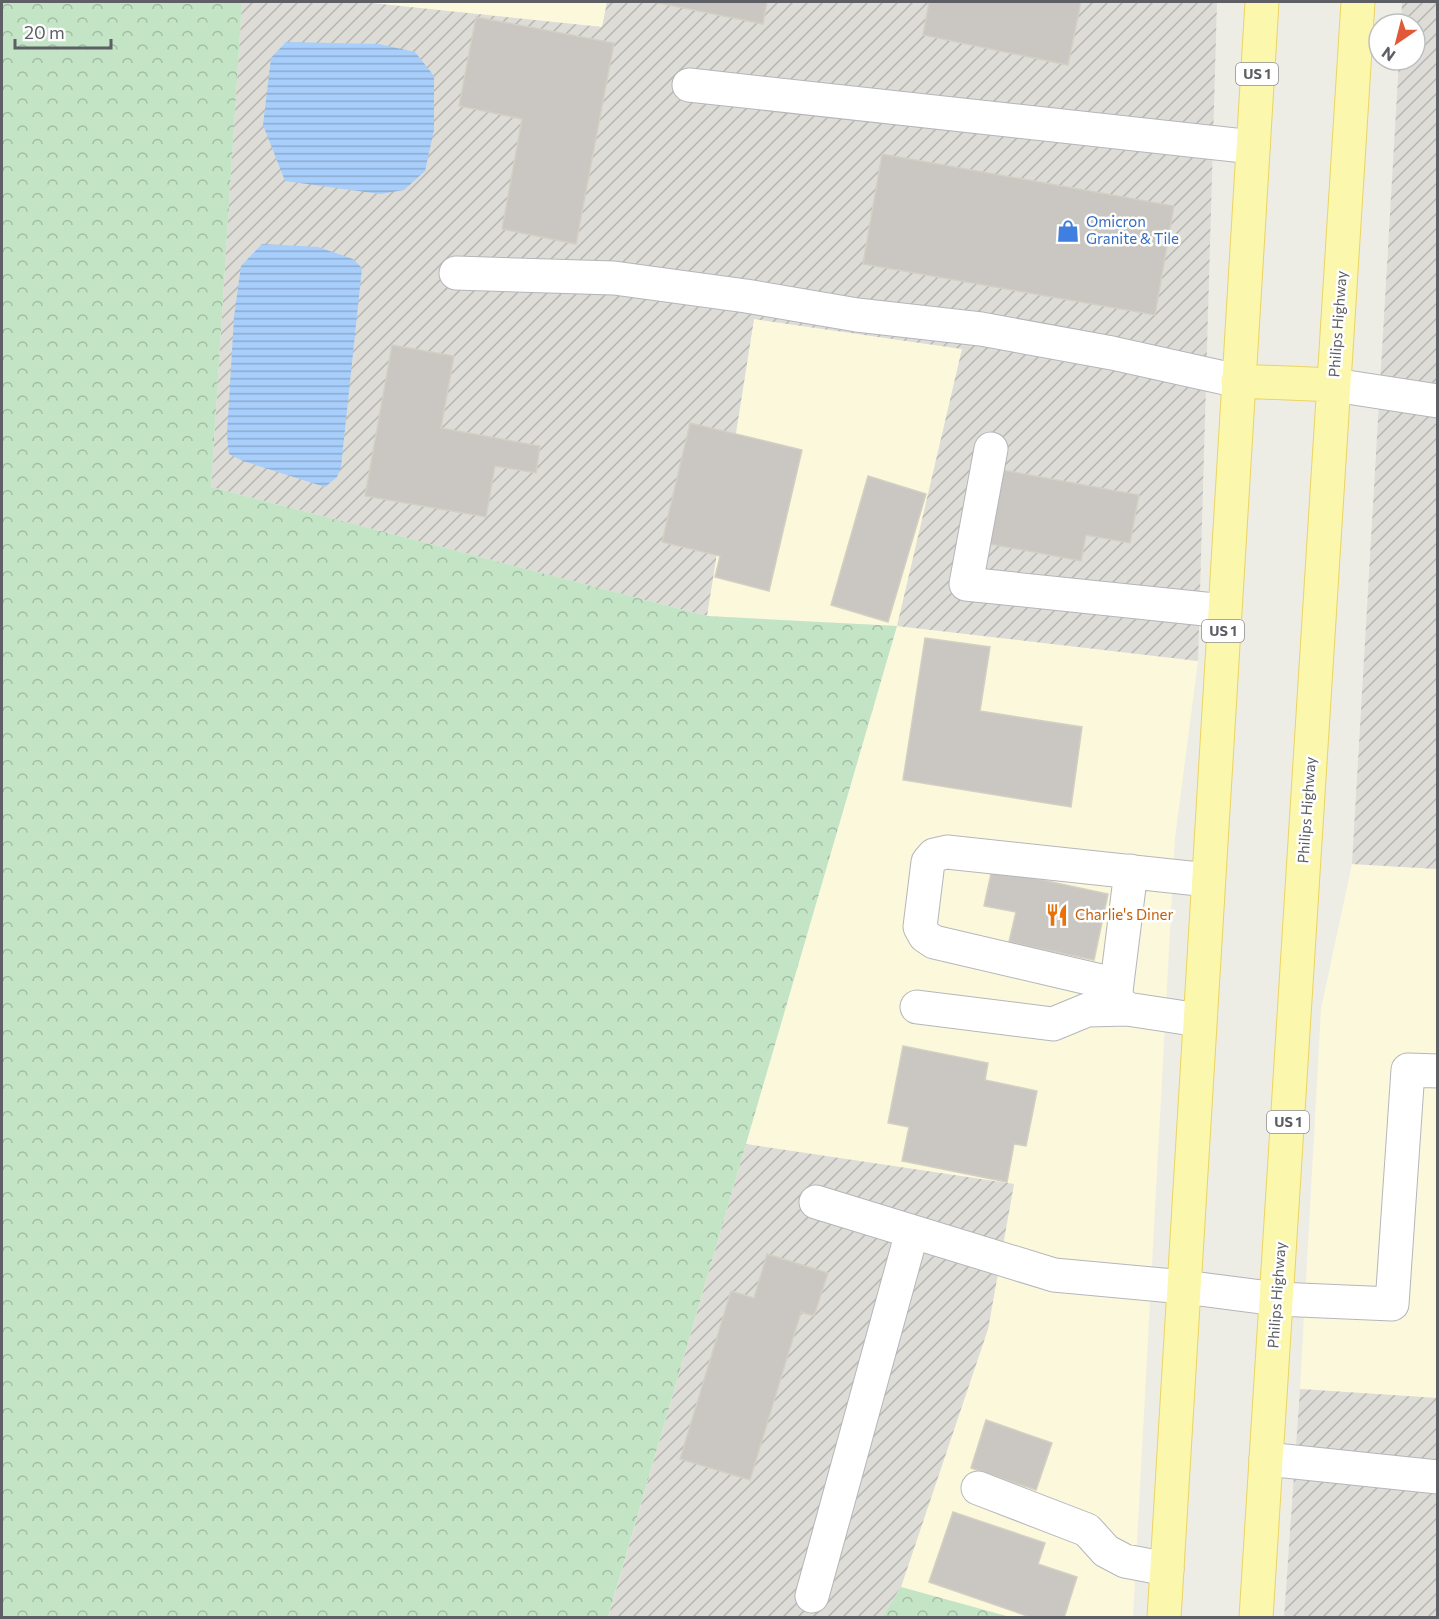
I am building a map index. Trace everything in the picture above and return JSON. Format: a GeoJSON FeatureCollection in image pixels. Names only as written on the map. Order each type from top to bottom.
{"type":"FeatureCollection","features":[{"type":"Feature","properties":{"kind":"main road","name":"US 1"},"geometry":{"type":"LineString","coordinates":[[1164,1617],[1262,2]]}},
{"type":"Feature","properties":{"kind":"main road","name":"Philips Highway"},"geometry":{"type":"LineString","coordinates":[[1256,1617],[1358,2]]}},
{"type":"Feature","properties":{"kind":"main road"},"geometry":{"type":"LineString","coordinates":[[1238,381],[1334,385]]}},
{"type":"Feature","properties":{"kind":"street"},"geometry":{"type":"LineString","coordinates":[[689,85],[1253,147]]}},
{"type":"Feature","properties":{"kind":"street"},"geometry":{"type":"LineString","coordinates":[[456,273],[614,278],[746,296],[857,315],[981,329],[1112,353],[1238,381]]}},
{"type":"Feature","properties":{"kind":"street"},"geometry":{"type":"LineString","coordinates":[[1334,385],[1437,401]]}},
{"type":"Feature","properties":{"kind":"street"},"geometry":{"type":"LineString","coordinates":[[991,449],[966,584],[1224,611]]}},
{"type":"Feature","properties":{"kind":"street"},"geometry":{"type":"LineString","coordinates":[[1200,1020],[1122,1000],[1101,981],[934,942],[925,936],[920,927],[928,862],[934,855],[947,852],[1208,880]]}},
{"type":"Feature","properties":{"kind":"street"},"geometry":{"type":"LineString","coordinates":[[1122,1000],[1131,872]]}},
{"type":"Feature","properties":{"kind":"street"},"geometry":{"type":"LineString","coordinates":[[917,1006],[1053,1024],[1087,1010],[1122,1000]]}},
{"type":"Feature","properties":{"kind":"street"},"geometry":{"type":"LineString","coordinates":[[816,1203],[1054,1275],[1184,1287],[1277,1299],[1392,1304],[1408,1070],[1437,1071]]}},
{"type":"Feature","properties":{"kind":"street"},"geometry":{"type":"LineString","coordinates":[[812,1596],[912,1232]]}},
{"type":"Feature","properties":{"kind":"street"},"geometry":{"type":"LineString","coordinates":[[1266,1459],[1437,1477]]}},
{"type":"Feature","properties":{"kind":"street"},"geometry":{"type":"LineString","coordinates":[[978,1488],[1087,1530],[1106,1551],[1125,1561],[1167,1569]]}},
{"type":"Feature","properties":{"kind":"shaded area"},"geometry":{"type":"Polygon","coordinates":[[[242,2],[362,2],[602,27],[607,2],[1217,2],[1198,661],[897,626],[962,349],[754,319],[707,616],[211,487],[242,2]]]}},
{"type":"Feature","properties":{"kind":"shaded area"},"geometry":{"type":"Polygon","coordinates":[[[362,2],[607,2],[603,27],[362,2]]]}},
{"type":"Feature","properties":{"kind":"shaded area"},"geometry":{"type":"Polygon","coordinates":[[[1402,2],[1437,2],[1437,869],[1352,864],[1398,72],[1427,72],[1427,12],[1402,12],[1402,2]]]}},
{"type":"Feature","properties":{"kind":"shaded area"},"geometry":{"type":"Polygon","coordinates":[[[754,319],[962,349],[898,626],[1198,661],[1175,838],[1133,1617],[1010,1617],[901,1587],[988,1329],[1014,1184],[746,1144],[897,626],[707,616],[754,319]]]}},
{"type":"Feature","properties":{"kind":"shaded area"},"geometry":{"type":"Polygon","coordinates":[[[1352,864],[1437,869],[1437,1398],[1300,1389],[1321,1009],[1352,864]]]}},
{"type":"Feature","properties":{"kind":"shaded area"},"geometry":{"type":"Polygon","coordinates":[[[746,1144],[1014,1184],[988,1329],[901,1587],[882,1617],[608,1618],[746,1144]]]}},
{"type":"Feature","properties":{"kind":"shaded area"},"geometry":{"type":"Polygon","coordinates":[[[1300,1389],[1437,1398],[1437,1617],[1284,1618],[1300,1389]]]}},
{"type":"Feature","properties":{"kind":"green space"},"geometry":{"type":"Polygon","coordinates":[[[2,2],[242,2],[211,487],[707,616],[897,626],[608,1617],[2,1617],[2,2]]]}},
{"type":"Feature","properties":{"kind":"green space"},"geometry":{"type":"Polygon","coordinates":[[[901,1587],[1010,1617],[882,1617],[901,1587]]]}},
{"type":"Feature","properties":{"kind":"water"},"geometry":{"type":"Polygon","coordinates":[[[286,42],[379,44],[415,52],[434,76],[434,130],[425,171],[404,190],[380,194],[285,181],[263,125],[271,58],[286,42]]]}},
{"type":"Feature","properties":{"kind":"water"},"geometry":{"type":"Polygon","coordinates":[[[262,244],[318,247],[353,259],[362,268],[341,467],[337,477],[325,487],[243,461],[229,454],[227,435],[234,317],[241,266],[262,244]]]}},
{"type":"Feature","properties":{"kind":"building"},"geometry":{"type":"Polygon","coordinates":[[[654,2],[767,2],[763,24],[654,2]]]}},
{"type":"Feature","properties":{"kind":"building"},"geometry":{"type":"Polygon","coordinates":[[[929,2],[1081,2],[1068,65],[923,35],[929,2]]]}},
{"type":"Feature","properties":{"kind":"building"},"geometry":{"type":"Polygon","coordinates":[[[476,17],[614,43],[576,244],[502,229],[522,119],[459,106],[476,17]]]}},
{"type":"Feature","properties":{"kind":"building"},"geometry":{"type":"Polygon","coordinates":[[[882,154],[1174,206],[1155,315],[863,264],[882,154]]]}},
{"type":"Feature","properties":{"kind":"building"},"geometry":{"type":"Polygon","coordinates":[[[392,345],[454,356],[441,428],[540,446],[536,473],[495,466],[486,517],[365,496],[392,345]]]}},
{"type":"Feature","properties":{"kind":"building"},"geometry":{"type":"Polygon","coordinates":[[[690,423],[802,450],[769,591],[715,577],[720,556],[662,542],[690,423]]]}},
{"type":"Feature","properties":{"kind":"building"},"geometry":{"type":"Polygon","coordinates":[[[1003,470],[1139,495],[1130,543],[1086,535],[1081,561],[990,544],[1003,470]]]}},
{"type":"Feature","properties":{"kind":"building"},"geometry":{"type":"Polygon","coordinates":[[[868,476],[926,494],[888,622],[831,605],[868,476]]]}},
{"type":"Feature","properties":{"kind":"building"},"geometry":{"type":"Polygon","coordinates":[[[925,638],[990,647],[980,711],[1082,727],[1071,807],[903,780],[925,638]]]}},
{"type":"Feature","properties":{"kind":"building"},"geometry":{"type":"Polygon","coordinates":[[[992,869],[1108,894],[1094,960],[1009,942],[1016,912],[984,906],[992,869]]]}},
{"type":"Feature","properties":{"kind":"building"},"geometry":{"type":"Polygon","coordinates":[[[903,1046],[988,1063],[985,1080],[1037,1091],[1026,1146],[1014,1144],[1007,1182],[902,1161],[909,1127],[888,1123],[903,1046]]]}},
{"type":"Feature","properties":{"kind":"building"},"geometry":{"type":"Polygon","coordinates":[[[767,1254],[828,1273],[814,1316],[801,1312],[750,1480],[680,1459],[731,1291],[754,1298],[767,1254]]]}},
{"type":"Feature","properties":{"kind":"building"},"geometry":{"type":"Polygon","coordinates":[[[986,1420],[1052,1443],[1036,1490],[971,1468],[986,1420]]]}},
{"type":"Feature","properties":{"kind":"building"},"geometry":{"type":"Polygon","coordinates":[[[953,1512],[1045,1543],[1038,1564],[1077,1577],[1064,1618],[1033,1618],[929,1582],[953,1512]]]}},
{"type":"Feature","properties":{"kind":"place","name":"Omicron Granite & Tile"},"geometry":{"type":"Point","coordinates":[1068,231]}},
{"type":"Feature","properties":{"kind":"place","name":"Charlie's Diner"},"geometry":{"type":"Point","coordinates":[1057,915]}}]}
